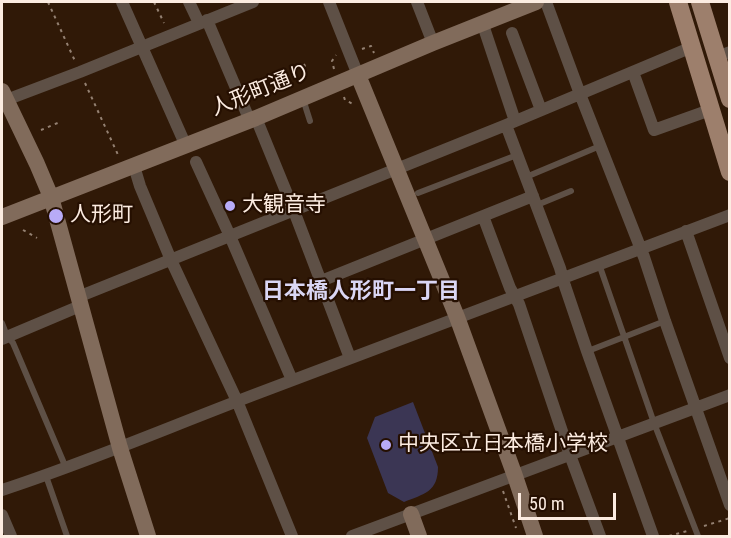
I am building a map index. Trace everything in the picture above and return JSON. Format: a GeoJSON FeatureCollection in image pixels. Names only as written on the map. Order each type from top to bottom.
{"type":"FeatureCollection","features":[{"type":"Feature","properties":{"kind":"main road"},"geometry":{"type":"LineString","coordinates":[[678,2],[729,171]]}},
{"type":"Feature","properties":{"kind":"main road"},"geometry":{"type":"LineString","coordinates":[[700,2],[723,55],[729,99]]}},
{"type":"Feature","properties":{"kind":"street"},"geometry":{"type":"LineString","coordinates":[[122,2],[186,146]]}},
{"type":"Feature","properties":{"kind":"street"},"geometry":{"type":"LineString","coordinates":[[189,2],[203,22],[253,119],[294,211],[350,358]]}},
{"type":"Feature","properties":{"kind":"street"},"geometry":{"type":"LineString","coordinates":[[148,537],[120,448],[51,197],[4,95],[80,72],[253,2]]}},
{"type":"Feature","properties":{"kind":"street"},"geometry":{"type":"LineString","coordinates":[[329,2],[457,317],[535,537]]}},
{"type":"Feature","properties":{"kind":"street"},"geometry":{"type":"LineString","coordinates":[[417,2],[433,43]]}},
{"type":"Feature","properties":{"kind":"street","name":"人形町通り"},"geometry":{"type":"LineString","coordinates":[[2,217],[186,146],[482,22],[536,2]]}},
{"type":"Feature","properties":{"kind":"street"},"geometry":{"type":"LineString","coordinates":[[546,2],[641,248],[729,505]]}},
{"type":"Feature","properties":{"kind":"street"},"geometry":{"type":"LineString","coordinates":[[482,22],[511,123],[517,155],[563,278],[653,537]]}},
{"type":"Feature","properties":{"kind":"street"},"geometry":{"type":"LineString","coordinates":[[512,33],[541,110]]}},
{"type":"Feature","properties":{"kind":"street"},"geometry":{"type":"LineString","coordinates":[[4,338],[171,260],[511,123],[692,47]]}},
{"type":"Feature","properties":{"kind":"street"},"geometry":{"type":"LineString","coordinates":[[633,72],[654,130],[710,110]]}},
{"type":"Feature","properties":{"kind":"street"},"geometry":{"type":"LineString","coordinates":[[196,162],[292,380]]}},
{"type":"Feature","properties":{"kind":"street"},"geometry":{"type":"LineString","coordinates":[[129,168],[140,186],[171,260],[237,401],[292,537]]}},
{"type":"Feature","properties":{"kind":"street"},"geometry":{"type":"LineString","coordinates":[[321,281],[483,216],[535,201]]}},
{"type":"Feature","properties":{"kind":"street"},"geometry":{"type":"LineString","coordinates":[[2,490],[120,448],[237,401],[729,214]]}},
{"type":"Feature","properties":{"kind":"street"},"geometry":{"type":"LineString","coordinates":[[483,216],[510,288],[519,304],[600,537]]}},
{"type":"Feature","properties":{"kind":"street"},"geometry":{"type":"LineString","coordinates":[[686,231],[729,358]]}},
{"type":"Feature","properties":{"kind":"street"},"geometry":{"type":"LineString","coordinates":[[352,537],[729,395]]}},
{"type":"Feature","properties":{"kind":"street"},"geometry":{"type":"LineString","coordinates":[[411,514],[419,537]]}},
{"type":"Feature","properties":{"kind":"street"},"geometry":{"type":"LineString","coordinates":[[2,515],[10,537]]}},
{"type":"Feature","properties":{"kind":"lane"},"geometry":{"type":"LineString","coordinates":[[303,98],[310,121]]}},
{"type":"Feature","properties":{"kind":"lane"},"geometry":{"type":"LineString","coordinates":[[526,177],[600,146]]}},
{"type":"Feature","properties":{"kind":"lane"},"geometry":{"type":"LineString","coordinates":[[418,193],[517,155]]}},
{"type":"Feature","properties":{"kind":"lane"},"geometry":{"type":"LineString","coordinates":[[535,201],[571,192]]}},
{"type":"Feature","properties":{"kind":"lane"},"geometry":{"type":"LineString","coordinates":[[599,264],[654,423],[698,537]]}},
{"type":"Feature","properties":{"kind":"lane"},"geometry":{"type":"LineString","coordinates":[[587,351],[665,321]]}},
{"type":"Feature","properties":{"kind":"lane"},"geometry":{"type":"LineString","coordinates":[[2,323],[4,338],[13,343],[66,468]]}},
{"type":"Feature","properties":{"kind":"lane"},"geometry":{"type":"LineString","coordinates":[[46,476],[67,537]]}},
{"type":"Feature","properties":{"kind":"path"},"geometry":{"type":"LineString","coordinates":[[48,2],[80,72],[129,168]]}},
{"type":"Feature","properties":{"kind":"path"},"geometry":{"type":"LineString","coordinates":[[154,2],[170,36]]}},
{"type":"Feature","properties":{"kind":"path"},"geometry":{"type":"LineString","coordinates":[[304,64],[308,71]]}},
{"type":"Feature","properties":{"kind":"path"},"geometry":{"type":"LineString","coordinates":[[41,130],[60,122]]}},
{"type":"Feature","properties":{"kind":"path"},"geometry":{"type":"LineString","coordinates":[[23,230],[37,237]]}},
{"type":"Feature","properties":{"kind":"path"},"geometry":{"type":"LineString","coordinates":[[503,491],[518,537]]}},
{"type":"Feature","properties":{"kind":"shaded area"},"geometry":{"type":"Polygon","coordinates":[[[413,402],[438,467],[433,487],[418,497],[404,502],[388,493],[367,438],[375,417],[413,402]]]}},
{"type":"Feature","properties":{"kind":"place","name":"大観音寺"},"geometry":{"type":"Point","coordinates":[230,206]}},
{"type":"Feature","properties":{"kind":"place","name":"人形町"},"geometry":{"type":"Point","coordinates":[56,216]}},
{"type":"Feature","properties":{"kind":"place","name":"中央区立日本橋小学校"},"geometry":{"type":"Point","coordinates":[386,445]}},
{"type":"Feature","properties":{"kind":"district","name":"日本橋人形町一丁目"},"geometry":{"type":"Point","coordinates":[361,292]}}]}
